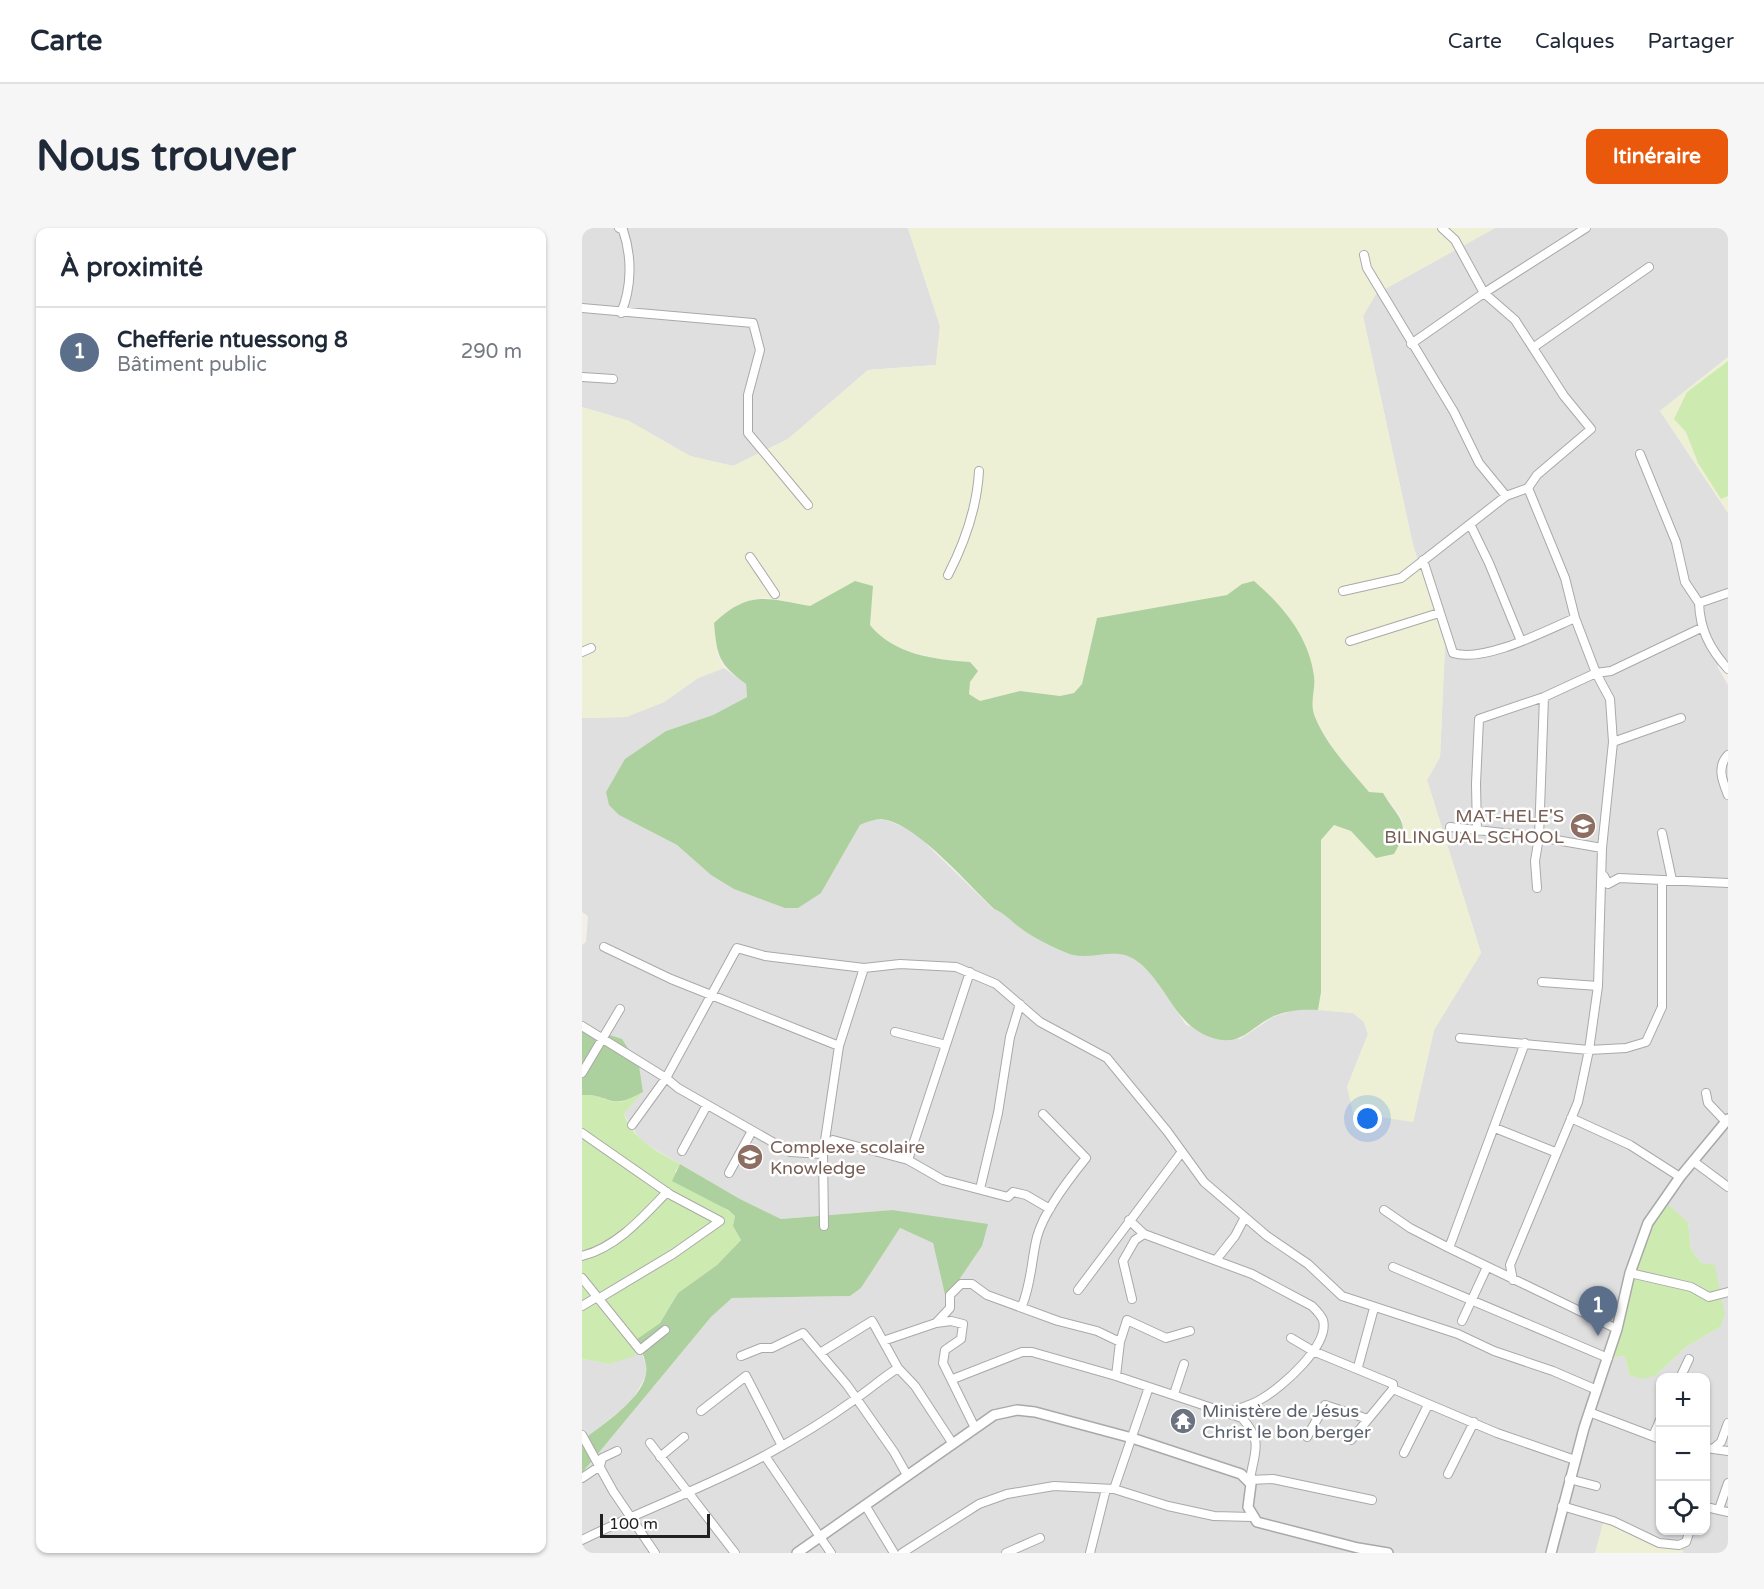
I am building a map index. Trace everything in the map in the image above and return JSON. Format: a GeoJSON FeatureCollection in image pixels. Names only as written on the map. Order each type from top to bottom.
{"type":"FeatureCollection","features":[{"type":"Feature","properties":{"kind":"street"},"geometry":{"type":"LineString","coordinates":[[619,228],[623,230],[630,249],[629,281],[621,313]]}},
{"type":"Feature","properties":{"kind":"street"},"geometry":{"type":"LineString","coordinates":[[1343,591],[1401,578],[1506,496],[1528,488],[1537,475],[1591,429],[1564,396],[1534,346],[1515,320],[1484,293],[1455,240],[1442,228]]}},
{"type":"Feature","properties":{"kind":"street"},"geometry":{"type":"LineString","coordinates":[[1410,344],[1484,293],[1586,228]]}},
{"type":"Feature","properties":{"kind":"street"},"geometry":{"type":"LineString","coordinates":[[1364,255],[1367,268],[1410,344],[1454,412],[1479,463],[1506,496]]}},
{"type":"Feature","properties":{"kind":"street"},"geometry":{"type":"LineString","coordinates":[[1534,346],[1649,267]]}},
{"type":"Feature","properties":{"kind":"street"},"geometry":{"type":"LineString","coordinates":[[582,308],[621,313],[753,322],[760,350],[748,395],[748,433],[808,505]]}},
{"type":"Feature","properties":{"kind":"street"},"geometry":{"type":"LineString","coordinates":[[582,378],[614,379]]}},
{"type":"Feature","properties":{"kind":"street"},"geometry":{"type":"LineString","coordinates":[[1640,454],[1676,542],[1686,582],[1699,603],[1701,628],[1716,656],[1728,669]]}},
{"type":"Feature","properties":{"kind":"street"},"geometry":{"type":"LineString","coordinates":[[948,574],[963,546],[977,495],[979,471]]}},
{"type":"Feature","properties":{"kind":"street"},"geometry":{"type":"LineString","coordinates":[[1513,1280],[1510,1265],[1571,1118],[1589,1050],[1598,986],[1602,848],[1613,742],[1610,699],[1596,673],[1575,618],[1565,578],[1528,488]]}},
{"type":"Feature","properties":{"kind":"street"},"geometry":{"type":"LineString","coordinates":[[1470,524],[1489,563],[1521,641]]}},
{"type":"Feature","properties":{"kind":"street"},"geometry":{"type":"LineString","coordinates":[[750,557],[775,594]]}},
{"type":"Feature","properties":{"kind":"street"},"geometry":{"type":"LineString","coordinates":[[1423,560],[1453,653],[1465,657],[1521,641],[1575,618]]}},
{"type":"Feature","properties":{"kind":"street"},"geometry":{"type":"LineString","coordinates":[[1699,603],[1728,593]]}},
{"type":"Feature","properties":{"kind":"street"},"geometry":{"type":"LineString","coordinates":[[1350,641],[1439,613]]}},
{"type":"Feature","properties":{"kind":"street"},"geometry":{"type":"LineString","coordinates":[[1477,831],[1476,784],[1479,719],[1544,697],[1596,673],[1611,670],[1701,628]]}},
{"type":"Feature","properties":{"kind":"street"},"geometry":{"type":"LineString","coordinates":[[582,652],[591,648]]}},
{"type":"Feature","properties":{"kind":"street"},"geometry":{"type":"LineString","coordinates":[[1537,888],[1535,861],[1539,837],[1544,697]]}},
{"type":"Feature","properties":{"kind":"street"},"geometry":{"type":"LineString","coordinates":[[1613,742],[1681,718]]}},
{"type":"Feature","properties":{"kind":"street"},"geometry":{"type":"LineString","coordinates":[[1728,755],[1721,766],[1728,795]]}},
{"type":"Feature","properties":{"kind":"street"},"geometry":{"type":"LineString","coordinates":[[1450,827],[1539,837],[1602,848]]}},
{"type":"Feature","properties":{"kind":"street"},"geometry":{"type":"LineString","coordinates":[[1662,833],[1672,880]]}},
{"type":"Feature","properties":{"kind":"street"},"geometry":{"type":"LineString","coordinates":[[1603,875],[1608,884],[1619,878],[1728,883]]}},
{"type":"Feature","properties":{"kind":"street"},"geometry":{"type":"LineString","coordinates":[[1460,1038],[1589,1050],[1626,1048],[1646,1042],[1662,1007],[1662,880]]}},
{"type":"Feature","properties":{"kind":"street"},"geometry":{"type":"LineString","coordinates":[[604,947],[711,995],[839,1046]]}},
{"type":"Feature","properties":{"kind":"street"},"geometry":{"type":"LineString","coordinates":[[632,1125],[666,1078],[736,948],[765,956],[864,968],[900,964],[956,967],[996,984],[1047,1026],[1107,1058],[1178,1144],[1181,1153],[1204,1182],[1245,1217],[1308,1264],[1342,1296],[1458,1334],[1494,1351],[1553,1371],[1597,1390]]}},
{"type":"Feature","properties":{"kind":"street"},"geometry":{"type":"LineString","coordinates":[[824,1226],[823,1154],[839,1046],[864,968]]}},
{"type":"Feature","properties":{"kind":"street"},"geometry":{"type":"LineString","coordinates":[[908,1160],[970,972]]}},
{"type":"Feature","properties":{"kind":"street"},"geometry":{"type":"LineString","coordinates":[[1542,982],[1598,986]]}},
{"type":"Feature","properties":{"kind":"street"},"geometry":{"type":"LineString","coordinates":[[980,1189],[998,1113],[1011,1037],[1020,1004]]}},
{"type":"Feature","properties":{"kind":"street"},"geometry":{"type":"LineString","coordinates":[[582,1073],[620,1009]]}},
{"type":"Feature","properties":{"kind":"street"},"geometry":{"type":"LineString","coordinates":[[582,1026],[666,1078],[678,1088],[790,1152],[823,1154]]}},
{"type":"Feature","properties":{"kind":"street"},"geometry":{"type":"LineString","coordinates":[[895,1032],[946,1045]]}},
{"type":"Feature","properties":{"kind":"street"},"geometry":{"type":"LineString","coordinates":[[1449,1248],[1525,1043]]}},
{"type":"Feature","properties":{"kind":"street"},"geometry":{"type":"LineString","coordinates":[[1551,1553],[1569,1479],[1617,1329],[1630,1273],[1648,1223],[1680,1177],[1727,1121],[1708,1103],[1706,1093]]}},
{"type":"Feature","properties":{"kind":"street"},"geometry":{"type":"LineString","coordinates":[[682,1151],[707,1105]]}},
{"type":"Feature","properties":{"kind":"street"},"geometry":{"type":"LineString","coordinates":[[1022,1306],[1029,1288],[1036,1240],[1050,1209],[1086,1158],[1043,1114]]}},
{"type":"Feature","properties":{"kind":"street"},"geometry":{"type":"LineString","coordinates":[[1571,1118],[1620,1139],[1680,1177]]}},
{"type":"Feature","properties":{"kind":"street"},"geometry":{"type":"LineString","coordinates":[[1495,1128],[1556,1152]]}},
{"type":"Feature","properties":{"kind":"street"},"geometry":{"type":"LineString","coordinates":[[729,1173],[752,1131]]}},
{"type":"Feature","properties":{"kind":"street"},"geometry":{"type":"LineString","coordinates":[[582,1133],[667,1192],[720,1221],[673,1254],[582,1306]]}},
{"type":"Feature","properties":{"kind":"street"},"geometry":{"type":"LineString","coordinates":[[823,1154],[833,1140],[908,1160],[943,1180],[1008,1197],[1013,1192],[1026,1196],[1050,1209]]}},
{"type":"Feature","properties":{"kind":"street"},"geometry":{"type":"LineString","coordinates":[[1078,1290],[1181,1153]]}},
{"type":"Feature","properties":{"kind":"street"},"geometry":{"type":"LineString","coordinates":[[1693,1161],[1728,1187]]}},
{"type":"Feature","properties":{"kind":"street"},"geometry":{"type":"LineString","coordinates":[[582,1256],[594,1253],[633,1228],[667,1192]]}},
{"type":"Feature","properties":{"kind":"street"},"geometry":{"type":"LineString","coordinates":[[1384,1210],[1410,1228],[1449,1248],[1617,1329]]}},
{"type":"Feature","properties":{"kind":"street"},"geometry":{"type":"LineString","coordinates":[[1216,1260],[1235,1236],[1245,1217]]}},
{"type":"Feature","properties":{"kind":"street"},"geometry":{"type":"LineString","coordinates":[[1129,1220],[1144,1234],[1216,1260],[1280,1288],[1312,1306],[1323,1319],[1323,1326],[1313,1351],[1279,1388],[1261,1400],[1228,1412]]}},
{"type":"Feature","properties":{"kind":"street"},"geometry":{"type":"LineString","coordinates":[[1132,1299],[1123,1261],[1136,1240],[1144,1234]]}},
{"type":"Feature","properties":{"kind":"street"},"geometry":{"type":"LineString","coordinates":[[1393,1267],[1608,1358]]}},
{"type":"Feature","properties":{"kind":"street"},"geometry":{"type":"LineString","coordinates":[[1462,1321],[1470,1299],[1487,1267]]}},
{"type":"Feature","properties":{"kind":"street"},"geometry":{"type":"LineString","coordinates":[[1630,1273],[1691,1287],[1709,1297],[1728,1292]]}},
{"type":"Feature","properties":{"kind":"street"},"geometry":{"type":"LineString","coordinates":[[582,1278],[640,1350],[665,1330]]}},
{"type":"Feature","properties":{"kind":"street"},"geometry":{"type":"LineString","coordinates":[[936,1323],[950,1308],[950,1295],[961,1284],[972,1284],[987,1295],[1022,1306],[1036,1314],[1097,1331],[1120,1342]]}},
{"type":"Feature","properties":{"kind":"street"},"geometry":{"type":"LineString","coordinates":[[1358,1368],[1374,1308]]}},
{"type":"Feature","properties":{"kind":"street"},"geometry":{"type":"LineString","coordinates":[[1116,1376],[1120,1342],[1127,1320],[1166,1338],[1190,1331]]}},
{"type":"Feature","properties":{"kind":"street"},"geometry":{"type":"LineString","coordinates":[[820,1353],[872,1321],[898,1368],[915,1386],[953,1444]]}},
{"type":"Feature","properties":{"kind":"street"},"geometry":{"type":"LineString","coordinates":[[883,1341],[936,1323],[951,1321],[963,1324],[961,1339],[945,1350],[943,1363],[975,1428]]}},
{"type":"Feature","properties":{"kind":"street"},"geometry":{"type":"LineString","coordinates":[[741,1356],[761,1348],[772,1348],[803,1333],[856,1399],[894,1452],[907,1475]]}},
{"type":"Feature","properties":{"kind":"street"},"geometry":{"type":"LineString","coordinates":[[1291,1338],[1313,1351],[1393,1384],[1393,1389],[1351,1440]]}},
{"type":"Feature","properties":{"kind":"street"},"geometry":{"type":"LineString","coordinates":[[952,1379],[1022,1352],[1032,1352],[1174,1394],[1242,1418],[1256,1437],[1257,1444],[1250,1480],[1248,1507],[1252,1517]]}},
{"type":"Feature","properties":{"kind":"street"},"geometry":{"type":"LineString","coordinates":[[1682,1373],[1689,1359]]}},
{"type":"Feature","properties":{"kind":"street"},"geometry":{"type":"LineString","coordinates":[[1174,1394],[1184,1364]]}},
{"type":"Feature","properties":{"kind":"street"},"geometry":{"type":"LineString","coordinates":[[582,1540],[630,1516],[689,1494],[765,1456],[856,1399],[874,1383],[898,1368]]}},
{"type":"Feature","properties":{"kind":"street"},"geometry":{"type":"LineString","coordinates":[[701,1412],[746,1376],[782,1446]]}},
{"type":"Feature","properties":{"kind":"street"},"geometry":{"type":"LineString","coordinates":[[1090,1553],[1110,1489],[1132,1438],[1149,1387]]}},
{"type":"Feature","properties":{"kind":"street"},"geometry":{"type":"LineString","coordinates":[[1393,1389],[1428,1405],[1575,1460]]}},
{"type":"Feature","properties":{"kind":"street"},"geometry":{"type":"LineString","coordinates":[[1307,1437],[1325,1405],[1368,1419]]}},
{"type":"Feature","properties":{"kind":"street"},"geometry":{"type":"LineString","coordinates":[[1404,1453],[1428,1405]]}},
{"type":"Feature","properties":{"kind":"street"},"geometry":{"type":"LineString","coordinates":[[796,1553],[994,1415],[1007,1411],[1026,1410],[1132,1438],[1241,1474],[1250,1480],[1273,1479],[1372,1500]]}},
{"type":"Feature","properties":{"kind":"street"},"geometry":{"type":"LineString","coordinates":[[1589,1412],[1656,1438]]}},
{"type":"Feature","properties":{"kind":"street"},"geometry":{"type":"LineString","coordinates":[[1449,1474],[1474,1422]]}},
{"type":"Feature","properties":{"kind":"street"},"geometry":{"type":"LineString","coordinates":[[1710,1448],[1720,1442],[1728,1423]]}},
{"type":"Feature","properties":{"kind":"street"},"geometry":{"type":"LineString","coordinates":[[582,1435],[613,1491],[655,1553]]}},
{"type":"Feature","properties":{"kind":"street"},"geometry":{"type":"LineString","coordinates":[[660,1457],[684,1437]]}},
{"type":"Feature","properties":{"kind":"street"},"geometry":{"type":"LineString","coordinates":[[650,1443],[735,1553]]}},
{"type":"Feature","properties":{"kind":"street"},"geometry":{"type":"LineString","coordinates":[[1710,1448],[1728,1451]]}},
{"type":"Feature","properties":{"kind":"street"},"geometry":{"type":"LineString","coordinates":[[582,1478],[600,1466],[602,1458],[617,1450]]}},
{"type":"Feature","properties":{"kind":"street"},"geometry":{"type":"LineString","coordinates":[[765,1456],[831,1553]]}},
{"type":"Feature","properties":{"kind":"street"},"geometry":{"type":"LineString","coordinates":[[1569,1479],[1596,1486]]}},
{"type":"Feature","properties":{"kind":"street"},"geometry":{"type":"LineString","coordinates":[[1719,1509],[1728,1483]]}},
{"type":"Feature","properties":{"kind":"street"},"geometry":{"type":"LineString","coordinates":[[903,1553],[979,1504],[1007,1494],[1054,1486],[1110,1489],[1202,1514],[1252,1517],[1264,1524],[1357,1551],[1388,1553]]}},
{"type":"Feature","properties":{"kind":"street"},"geometry":{"type":"LineString","coordinates":[[865,1505],[894,1553]]}},
{"type":"Feature","properties":{"kind":"street"},"geometry":{"type":"LineString","coordinates":[[1562,1506],[1613,1521],[1659,1543],[1679,1545],[1686,1542],[1688,1535]]}},
{"type":"Feature","properties":{"kind":"street"},"geometry":{"type":"LineString","coordinates":[[1710,1508],[1728,1512]]}},
{"type":"Feature","properties":{"kind":"street"},"geometry":{"type":"LineString","coordinates":[[1006,1553],[1040,1538]]}},
{"type":"Feature","properties":{"kind":"street"},"geometry":{"type":"LineString","coordinates":[[1679,1545],[1687,1553]]}},
{"type":"Feature","properties":{"kind":"shaded area"},"geometry":{"type":"Polygon","coordinates":[[[582,228],[908,228],[940,326],[936,365],[868,370],[788,439],[733,466],[690,456],[629,421],[582,407],[582,228]]]}},
{"type":"Feature","properties":{"kind":"shaded area"},"geometry":{"type":"Polygon","coordinates":[[[1495,228],[1728,228],[1728,357],[1660,411],[1728,513],[1728,660],[1717,666],[1728,685],[1728,1553],[582,1553],[582,1473],[711,1317],[732,1298],[850,1296],[861,1288],[900,1228],[933,1243],[946,1298],[982,1246],[892,1210],[781,1219],[740,1199],[641,1141],[624,1114],[643,1092],[582,1026],[582,945],[586,942],[588,916],[582,912],[582,718],[626,717],[664,702],[698,678],[724,668],[746,684],[747,697],[713,715],[666,731],[619,815],[677,845],[711,875],[821,893],[860,825],[872,820],[886,820],[913,831],[993,909],[1004,913],[1020,928],[1070,954],[1123,953],[1136,960],[1156,979],[1186,1025],[1240,1039],[1273,1017],[1300,1008],[1353,1013],[1364,1022],[1368,1034],[1347,1087],[1413,1122],[1434,1030],[1481,953],[1427,780],[1440,757],[1445,646],[1413,545],[1363,316],[1376,294],[1495,228]]]}},
{"type":"Feature","properties":{"kind":"shaded area"},"geometry":{"type":"Polygon","coordinates":[[[637,1339],[646,1366],[646,1376],[631,1402],[582,1441],[582,1359],[609,1364],[637,1339]]]}},
{"type":"Feature","properties":{"kind":"green space"},"geometry":{"type":"Polygon","coordinates":[[[908,228],[1495,228],[1376,294],[1363,316],[1413,545],[1445,646],[1440,757],[1427,780],[1481,953],[1434,1030],[1413,1122],[1353,1113],[1347,1087],[1368,1034],[1364,1022],[1353,1013],[1318,1010],[1321,992],[1321,840],[1334,825],[1351,831],[1376,858],[1394,854],[1404,837],[1402,817],[1383,793],[1369,792],[1335,752],[1315,717],[1312,704],[1315,677],[1242,584],[1228,595],[1097,618],[1082,684],[1074,693],[1060,696],[1020,691],[980,701],[969,694],[970,662],[943,660],[905,650],[880,638],[870,625],[855,581],[810,606],[763,597],[757,599],[716,652],[724,668],[698,678],[664,702],[626,717],[582,718],[582,407],[629,421],[690,456],[733,466],[788,439],[868,370],[936,365],[940,326],[908,228]]]}},
{"type":"Feature","properties":{"kind":"green space"},"geometry":{"type":"Polygon","coordinates":[[[1728,357],[1728,361],[1687,392],[1687,432],[1698,463],[1721,499],[1728,496],[1728,513],[1660,411],[1728,357]]]}},
{"type":"Feature","properties":{"kind":"green space"},"geometry":{"type":"Polygon","coordinates":[[[1728,361],[1728,496],[1721,499],[1698,463],[1686,432],[1674,419],[1687,392],[1728,361]]]}},
{"type":"Feature","properties":{"kind":"green space"},"geometry":{"type":"Polygon","coordinates":[[[855,581],[873,586],[870,625],[879,635],[890,643],[916,654],[970,662],[978,671],[970,682],[969,694],[980,701],[1020,691],[1060,696],[1074,693],[1082,684],[1097,618],[1227,595],[1242,584],[1254,581],[1265,591],[1293,623],[1307,648],[1314,676],[1313,712],[1320,728],[1339,756],[1369,792],[1383,793],[1403,827],[1400,843],[1394,854],[1376,858],[1351,831],[1334,825],[1321,840],[1321,992],[1318,1010],[1296,1010],[1274,1016],[1232,1040],[1213,1038],[1199,1032],[1179,1014],[1155,979],[1134,959],[1118,954],[1075,955],[1061,951],[1036,938],[994,909],[929,845],[900,825],[887,820],[873,820],[860,825],[821,893],[798,908],[785,908],[734,889],[711,875],[677,845],[619,815],[609,805],[606,792],[625,759],[666,731],[713,715],[747,697],[746,684],[725,665],[716,644],[714,623],[726,612],[748,601],[759,599],[810,606],[855,581]]]}},
{"type":"Feature","properties":{"kind":"green space"},"geometry":{"type":"Polygon","coordinates":[[[582,1026],[622,1039],[639,1066],[643,1092],[623,1101],[582,1095],[582,1026]]]}},
{"type":"Feature","properties":{"kind":"green space"},"geometry":{"type":"Polygon","coordinates":[[[643,1092],[624,1114],[628,1123],[647,1144],[680,1164],[675,1172],[735,1216],[733,1226],[741,1240],[717,1265],[678,1293],[660,1323],[637,1339],[635,1356],[609,1364],[582,1359],[582,1095],[592,1095],[616,1102],[643,1092]]]}},
{"type":"Feature","properties":{"kind":"green space"},"geometry":{"type":"Polygon","coordinates":[[[680,1164],[740,1199],[781,1219],[892,1210],[988,1224],[982,1246],[946,1299],[933,1243],[900,1228],[861,1288],[850,1296],[732,1298],[711,1317],[582,1473],[582,1441],[612,1418],[641,1388],[646,1366],[637,1339],[660,1323],[678,1293],[717,1265],[741,1240],[733,1226],[735,1216],[728,1210],[672,1181],[680,1164]]]}},
{"type":"Feature","properties":{"kind":"green space"},"geometry":{"type":"Polygon","coordinates":[[[1663,1200],[1688,1222],[1691,1249],[1701,1263],[1715,1265],[1725,1315],[1720,1327],[1686,1347],[1655,1376],[1642,1379],[1629,1375],[1625,1356],[1608,1358],[1648,1223],[1663,1200]]]}},
{"type":"Feature","properties":{"kind":"green space"},"geometry":{"type":"Polygon","coordinates":[[[1604,1519],[1659,1543],[1679,1545],[1684,1553],[1595,1553],[1604,1519]]]}},
{"type":"Feature","properties":{"kind":"place","name":"MAT-HELE'S BILINGUAL SCHOOL"},"geometry":{"type":"Point","coordinates":[1583,826]}},
{"type":"Feature","properties":{"kind":"place","name":"Complexe scolaire Knowledge"},"geometry":{"type":"Point","coordinates":[750,1157]}},
{"type":"Feature","properties":{"kind":"place","name":"Chefferie ntuessong 8"},"geometry":{"type":"Point","coordinates":[1598,1336]}},
{"type":"Feature","properties":{"kind":"place","name":"Ministère de Jésus Christ le bon berger"},"geometry":{"type":"Point","coordinates":[1183,1421]}}]}
